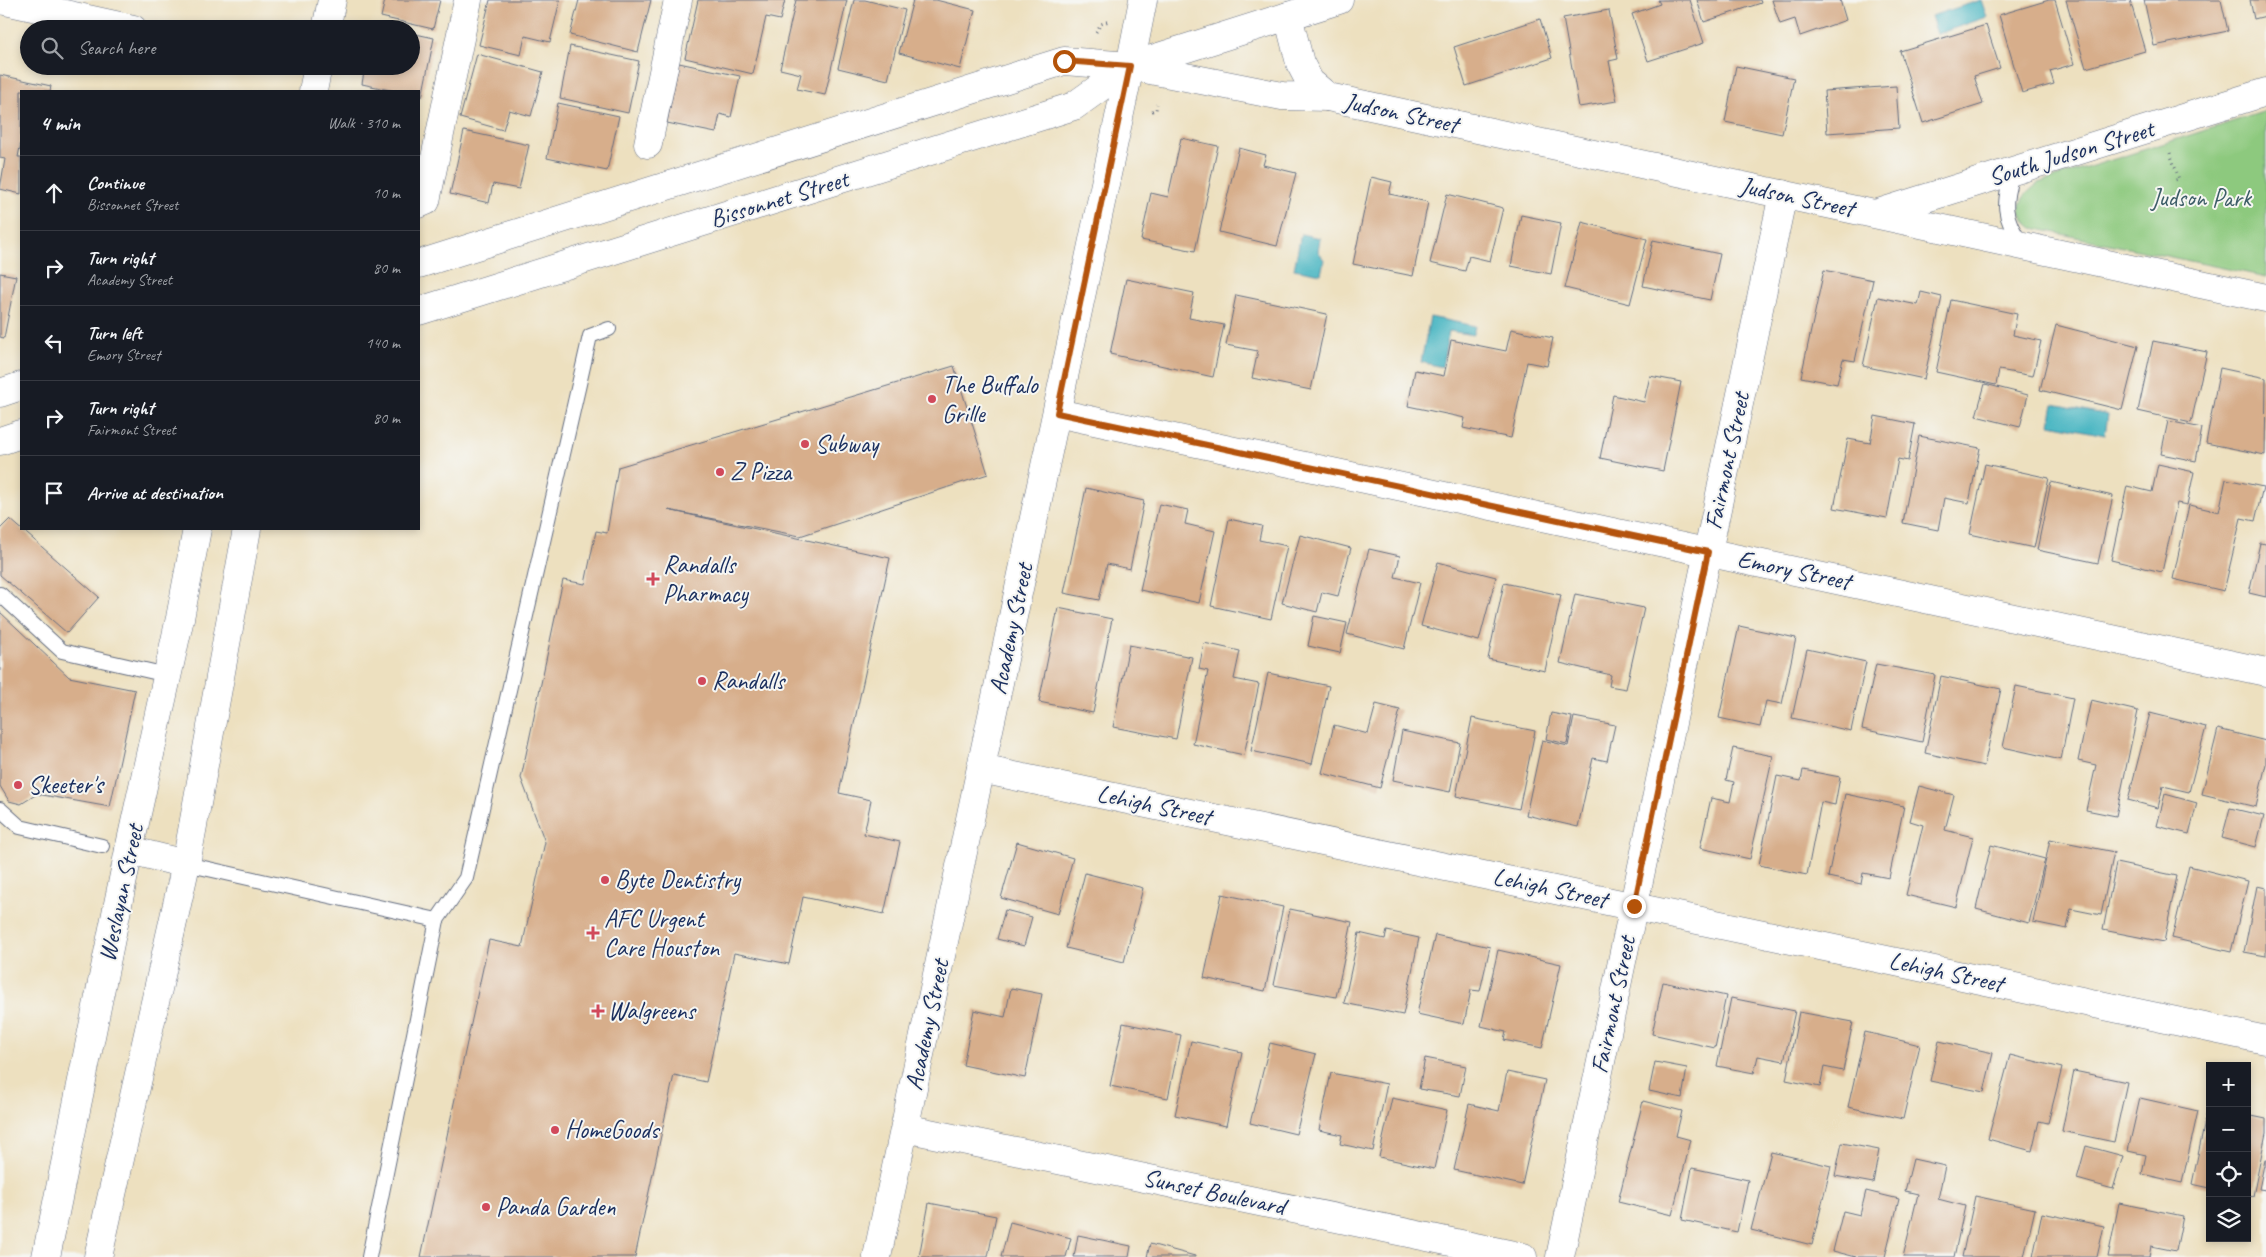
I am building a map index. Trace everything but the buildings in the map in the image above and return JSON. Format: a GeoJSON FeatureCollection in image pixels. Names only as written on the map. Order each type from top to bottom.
{"type":"FeatureCollection","features":[{"type":"Feature","properties":{"kind":"street"},"geometry":{"type":"LineString","coordinates":[[2,0],[92,20]]}},
{"type":"Feature","properties":{"kind":"street"},"geometry":{"type":"LineString","coordinates":[[328,20],[332,0]]}},
{"type":"Feature","properties":{"kind":"street"},"geometry":{"type":"LineString","coordinates":[[420,204],[426,201],[468,0]]}},
{"type":"Feature","properties":{"kind":"street"},"geometry":{"type":"LineString","coordinates":[[648,144],[678,0]]}},
{"type":"Feature","properties":{"kind":"street","name":"Academy Street"},"geometry":{"type":"LineString","coordinates":[[877,1257],[1143,0]]}},
{"type":"Feature","properties":{"kind":"street","name":"Bissonnet Street"},"geometry":{"type":"LineString","coordinates":[[420,311],[1074,106],[1130,66],[1338,0]]}},
{"type":"Feature","properties":{"kind":"street","name":"Judson Street"},"geometry":{"type":"LineString","coordinates":[[1288,16],[1300,63],[1310,82],[1328,97]]}},
{"type":"Feature","properties":{"kind":"street","name":"Bissonnet Street"},"geometry":{"type":"LineString","coordinates":[[420,264],[1064,61],[1130,66]]}},
{"type":"Feature","properties":{"kind":"street","name":"Judson Street"},"geometry":{"type":"LineString","coordinates":[[1130,66],[1282,96],[1328,97],[2266,298]]}},
{"type":"Feature","properties":{"kind":"street","name":"South Judson Street"},"geometry":{"type":"LineString","coordinates":[[1877,214],[2266,92]]}},
{"type":"Feature","properties":{"kind":"street","name":"Fairmont Street"},"geometry":{"type":"LineString","coordinates":[[1560,1257],[1783,194]]}},
{"type":"Feature","properties":{"kind":"street"},"geometry":{"type":"LineString","coordinates":[[0,393],[20,386]]}},
{"type":"Feature","properties":{"kind":"street","name":"Emory Street"},"geometry":{"type":"LineString","coordinates":[[1057,413],[2266,672]]}},
{"type":"Feature","properties":{"kind":"street"},"geometry":{"type":"LineString","coordinates":[[0,441],[20,434]]}},
{"type":"Feature","properties":{"kind":"street","name":"Weslayan Street"},"geometry":{"type":"LineString","coordinates":[[46,1257],[197,530]]}},
{"type":"Feature","properties":{"kind":"street"},"geometry":{"type":"LineString","coordinates":[[98,1257],[186,864],[247,530]]}},
{"type":"Feature","properties":{"kind":"street","name":"Lehigh Street"},"geometry":{"type":"LineString","coordinates":[[981,770],[2266,1040]]}},
{"type":"Feature","properties":{"kind":"street"},"geometry":{"type":"LineString","coordinates":[[129,850],[186,864]]}},
{"type":"Feature","properties":{"kind":"street","name":"Sunset Boulevard"},"geometry":{"type":"LineString","coordinates":[[905,1128],[1523,1257]]}},
{"type":"Feature","properties":{"kind":"lane"},"geometry":{"type":"LineString","coordinates":[[2013,171],[2006,192],[2006,211],[2011,229],[2023,245]]}},
{"type":"Feature","properties":{"kind":"lane"},"geometry":{"type":"LineString","coordinates":[[369,1257],[437,920],[466,878],[590,336],[608,329]]}},
{"type":"Feature","properties":{"kind":"lane"},"geometry":{"type":"LineString","coordinates":[[0,594],[62,652],[167,675]]}},
{"type":"Feature","properties":{"kind":"lane"},"geometry":{"type":"LineString","coordinates":[[0,808],[20,827],[102,846]]}},
{"type":"Feature","properties":{"kind":"lane"},"geometry":{"type":"LineString","coordinates":[[186,864],[437,920]]}},
{"type":"Feature","properties":{"kind":"path"},"geometry":{"type":"LineString","coordinates":[[1096,32],[1100,24],[1110,21]]}},
{"type":"Feature","properties":{"kind":"path"},"geometry":{"type":"LineString","coordinates":[[1149,112],[1156,110],[1157,104]]}},
{"type":"Feature","properties":{"kind":"path"},"geometry":{"type":"LineString","coordinates":[[2169,149],[2179,179],[2175,180]]}},
{"type":"Feature","properties":{"kind":"green space","name":"Judson Park"},"geometry":{"type":"Polygon","coordinates":[[[2266,111],[2266,277],[2033,228],[2022,216],[2020,204],[2032,188],[2039,183],[2266,111]]]}},
{"type":"Feature","properties":{"kind":"water"},"geometry":{"type":"Polygon","coordinates":[[[1981,0],[1987,17],[1937,34],[1931,16],[1981,0]]]}},
{"type":"Feature","properties":{"kind":"water"},"geometry":{"type":"Polygon","coordinates":[[[1301,234],[1320,238],[1318,251],[1324,260],[1321,274],[1294,269],[1301,234]]]}},
{"type":"Feature","properties":{"kind":"water"},"geometry":{"type":"Polygon","coordinates":[[[1430,317],[1475,326],[1473,335],[1449,331],[1442,367],[1421,362],[1430,317]]]}},
{"type":"Feature","properties":{"kind":"water"},"geometry":{"type":"Polygon","coordinates":[[[2054,404],[2108,415],[2105,435],[2050,424],[2054,404]]]}},
{"type":"Feature","properties":{"kind":"place","name":"The Buffalo Grille"},"geometry":{"type":"Point","coordinates":[932,399]}},
{"type":"Feature","properties":{"kind":"place","name":"Subway"},"geometry":{"type":"Point","coordinates":[805,444]}},
{"type":"Feature","properties":{"kind":"place","name":"Z Pizza"},"geometry":{"type":"Point","coordinates":[720,472]}},
{"type":"Feature","properties":{"kind":"place","name":"Randalls Pharmacy"},"geometry":{"type":"Point","coordinates":[653,579]}},
{"type":"Feature","properties":{"kind":"place","name":"Randalls"},"geometry":{"type":"Point","coordinates":[702,681]}},
{"type":"Feature","properties":{"kind":"place","name":"Skeeter's"},"geometry":{"type":"Point","coordinates":[18,785]}},
{"type":"Feature","properties":{"kind":"place","name":"Byte Dentistry"},"geometry":{"type":"Point","coordinates":[605,880]}},
{"type":"Feature","properties":{"kind":"place","name":"AFC Urgent Care Houston"},"geometry":{"type":"Point","coordinates":[593,933]}},
{"type":"Feature","properties":{"kind":"place","name":"Walgreens"},"geometry":{"type":"Point","coordinates":[598,1011]}},
{"type":"Feature","properties":{"kind":"place","name":"HomeGoods"},"geometry":{"type":"Point","coordinates":[555,1130]}},
{"type":"Feature","properties":{"kind":"place","name":"Panda Garden"},"geometry":{"type":"Point","coordinates":[486,1207]}},
{"type":"Feature","properties":{"kind":"route"},"geometry":{"type":"LineString","coordinates":[[1064,61],[1130,66],[1057,413],[1708,552],[1634,906]]}}]}
